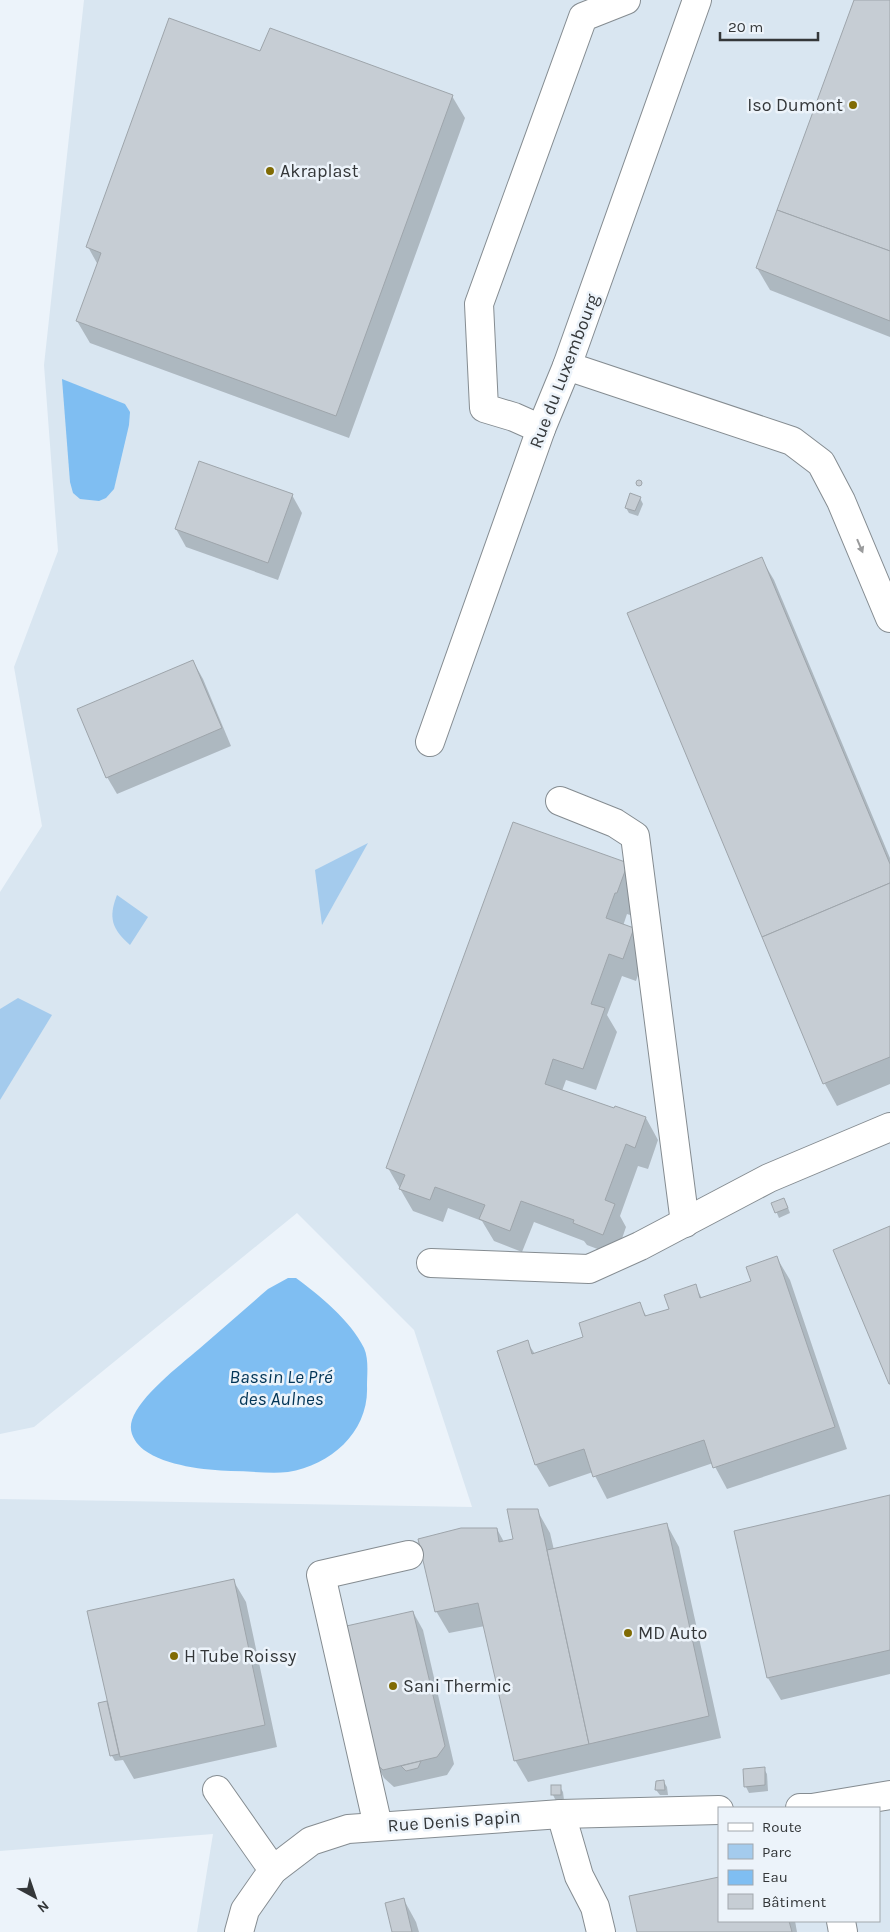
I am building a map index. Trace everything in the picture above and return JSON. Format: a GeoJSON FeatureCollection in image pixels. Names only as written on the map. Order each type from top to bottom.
{"type":"FeatureCollection","features":[{"type":"Feature","properties":{"kind":"street"},"geometry":{"type":"LineString","coordinates":[[541,429],[514,417],[484,408],[479,304],[583,17],[626,0]]}},
{"type":"Feature","properties":{"kind":"street","name":"Rue du Luxembourg"},"geometry":{"type":"LineString","coordinates":[[430,742],[541,429],[567,366],[697,0]]}},
{"type":"Feature","properties":{"kind":"street"},"geometry":{"type":"LineString","coordinates":[[567,366],[792,441],[821,463],[841,501],[890,618]]}},
{"type":"Feature","properties":{"kind":"street"},"geometry":{"type":"LineString","coordinates":[[560,801],[615,823],[636,836],[685,1223]]}},
{"type":"Feature","properties":{"kind":"street"},"geometry":{"type":"LineString","coordinates":[[431,1263],[589,1268],[640,1246],[769,1178],[890,1127]]}},
{"type":"Feature","properties":{"kind":"street"},"geometry":{"type":"LineString","coordinates":[[378,1826],[321,1575],[409,1555]]}},
{"type":"Feature","properties":{"kind":"street"},"geometry":{"type":"LineString","coordinates":[[217,1790],[273,1870]]}},
{"type":"Feature","properties":{"kind":"street"},"geometry":{"type":"LineString","coordinates":[[819,1807],[890,1795]]}},
{"type":"Feature","properties":{"kind":"street","name":"Rue Denis Papin"},"geometry":{"type":"LineString","coordinates":[[240,1932],[245,1910],[273,1870],[311,1841],[348,1829],[561,1814],[718,1810]]}},
{"type":"Feature","properties":{"kind":"street"},"geometry":{"type":"LineString","coordinates":[[561,1814],[579,1876],[595,1907],[601,1932]]}},
{"type":"Feature","properties":{"kind":"shaded area"},"geometry":{"type":"Polygon","coordinates":[[[84,0],[890,0],[890,1932],[197,1932],[213,1834],[0,1851],[0,1499],[472,1507],[414,1330],[297,1213],[34,1427],[0,1434],[0,892],[42,826],[14,667],[58,551],[44,365],[84,0]]]}},
{"type":"Feature","properties":{"kind":"green space"},"geometry":{"type":"Polygon","coordinates":[[[368,843],[322,925],[315,870],[368,843]]]}},
{"type":"Feature","properties":{"kind":"green space"},"geometry":{"type":"Polygon","coordinates":[[[117,895],[148,917],[130,945],[119,934],[113,923],[114,903],[117,895]]]}},
{"type":"Feature","properties":{"kind":"green space"},"geometry":{"type":"Polygon","coordinates":[[[18,998],[52,1015],[0,1100],[0,1009],[18,998]]]}},
{"type":"Feature","properties":{"kind":"water"},"geometry":{"type":"Polygon","coordinates":[[[62,379],[125,404],[130,412],[129,425],[114,489],[106,498],[99,501],[80,499],[73,493],[70,482],[62,379]]]}},
{"type":"Feature","properties":{"kind":"water","name":"Bassin Le Pré des Aulnes"},"geometry":{"type":"Polygon","coordinates":[[[288,1278],[296,1278],[334,1309],[351,1328],[366,1352],[366,1402],[362,1417],[345,1443],[333,1454],[319,1462],[304,1468],[281,1473],[198,1468],[163,1460],[144,1450],[135,1441],[131,1424],[136,1411],[151,1391],[268,1289],[288,1278]]]}},
{"type":"Feature","properties":{"kind":"building","name":"Iso Dumont"},"geometry":{"type":"Polygon","coordinates":[[[854,0],[890,0],[890,251],[777,210],[854,0]]]}},
{"type":"Feature","properties":{"kind":"building","name":"Akraplast"},"geometry":{"type":"Polygon","coordinates":[[[169,18],[260,51],[270,28],[453,95],[336,416],[76,321],[101,253],[86,247],[169,18]]]}},
{"type":"Feature","properties":{"kind":"building"},"geometry":{"type":"Polygon","coordinates":[[[777,210],[890,251],[890,321],[756,268],[777,210]]]}},
{"type":"Feature","properties":{"kind":"building"},"geometry":{"type":"Polygon","coordinates":[[[199,461],[293,494],[268,563],[175,529],[199,461]]]}},
{"type":"Feature","properties":{"kind":"building"},"geometry":{"type":"Polygon","coordinates":[[[639,480],[642,483],[639,486],[636,483],[639,480]]]}},
{"type":"Feature","properties":{"kind":"building"},"geometry":{"type":"Polygon","coordinates":[[[630,493],[641,497],[635,511],[625,508],[630,493]]]}},
{"type":"Feature","properties":{"kind":"building"},"geometry":{"type":"Polygon","coordinates":[[[762,557],[890,864],[890,883],[762,937],[627,613],[762,557]]]}},
{"type":"Feature","properties":{"kind":"building"},"geometry":{"type":"Polygon","coordinates":[[[193,660],[222,728],[106,778],[77,709],[193,660]]]}},
{"type":"Feature","properties":{"kind":"building"},"geometry":{"type":"Polygon","coordinates":[[[513,822],[628,863],[606,918],[634,928],[623,959],[609,954],[591,1004],[605,1008],[583,1069],[553,1059],[545,1084],[646,1117],[635,1148],[626,1144],[605,1200],[615,1204],[603,1235],[573,1223],[574,1220],[521,1201],[510,1231],[479,1219],[485,1205],[435,1187],[430,1200],[399,1189],[405,1175],[386,1168],[513,822]]]}},
{"type":"Feature","properties":{"kind":"building"},"geometry":{"type":"Polygon","coordinates":[[[890,883],[890,1057],[823,1084],[762,937],[890,883]]]}},
{"type":"Feature","properties":{"kind":"building"},"geometry":{"type":"Polygon","coordinates":[[[784,1198],[788,1208],[775,1213],[771,1203],[784,1198]]]}},
{"type":"Feature","properties":{"kind":"building"},"geometry":{"type":"Polygon","coordinates":[[[890,1226],[890,1384],[889,1384],[833,1250],[890,1226]]]}},
{"type":"Feature","properties":{"kind":"building"},"geometry":{"type":"Polygon","coordinates":[[[777,1256],[835,1427],[713,1468],[704,1440],[593,1477],[584,1449],[535,1465],[497,1351],[528,1340],[532,1354],[583,1337],[579,1323],[640,1302],[645,1316],[669,1309],[664,1295],[696,1284],[700,1298],[751,1281],[746,1267],[777,1256]]]}},
{"type":"Feature","properties":{"kind":"building"},"geometry":{"type":"Polygon","coordinates":[[[890,1495],[890,1650],[767,1678],[734,1531],[890,1495]]]}},
{"type":"Feature","properties":{"kind":"building"},"geometry":{"type":"Polygon","coordinates":[[[507,1509],[538,1509],[589,1744],[514,1761],[478,1603],[435,1612],[418,1539],[461,1528],[497,1528],[499,1542],[513,1539],[507,1509]]]}},
{"type":"Feature","properties":{"kind":"building","name":"MD Auto"},"geometry":{"type":"Polygon","coordinates":[[[667,1523],[709,1716],[589,1744],[547,1550],[667,1523]]]}},
{"type":"Feature","properties":{"kind":"building","name":"H Tube Roissy"},"geometry":{"type":"Polygon","coordinates":[[[234,1579],[265,1725],[120,1757],[87,1611],[234,1579]]]}},
{"type":"Feature","properties":{"kind":"building","name":"Sani Thermic"},"geometry":{"type":"Polygon","coordinates":[[[413,1611],[445,1746],[437,1757],[383,1770],[373,1761],[342,1627],[413,1611]]]}},
{"type":"Feature","properties":{"kind":"building"},"geometry":{"type":"Polygon","coordinates":[[[107,1701],[119,1754],[110,1756],[98,1703],[107,1701]]]}},
{"type":"Feature","properties":{"kind":"building"},"geometry":{"type":"Polygon","coordinates":[[[421,1761],[418,1768],[406,1771],[401,1766],[421,1761]]]}},
{"type":"Feature","properties":{"kind":"building"},"geometry":{"type":"Polygon","coordinates":[[[765,1767],[765,1785],[744,1787],[743,1769],[765,1767]]]}},
{"type":"Feature","properties":{"kind":"building"},"geometry":{"type":"Polygon","coordinates":[[[664,1780],[665,1790],[655,1790],[656,1781],[664,1780]]]}},
{"type":"Feature","properties":{"kind":"building"},"geometry":{"type":"Polygon","coordinates":[[[551,1785],[561,1785],[561,1795],[551,1795],[551,1785]]]}},
{"type":"Feature","properties":{"kind":"building"},"geometry":{"type":"Polygon","coordinates":[[[718,1877],[718,1922],[789,1922],[792,1932],[637,1932],[629,1896],[718,1877]]]}},
{"type":"Feature","properties":{"kind":"building"},"geometry":{"type":"Polygon","coordinates":[[[404,1898],[412,1932],[392,1932],[385,1903],[404,1898]]]}},
{"type":"Feature","properties":{"kind":"place","name":"Iso Dumont"},"geometry":{"type":"Point","coordinates":[853,105]}},
{"type":"Feature","properties":{"kind":"place","name":"Akraplast"},"geometry":{"type":"Point","coordinates":[270,171]}},
{"type":"Feature","properties":{"kind":"place","name":"MD Auto"},"geometry":{"type":"Point","coordinates":[628,1633]}},
{"type":"Feature","properties":{"kind":"place","name":"H Tube Roissy"},"geometry":{"type":"Point","coordinates":[174,1656]}},
{"type":"Feature","properties":{"kind":"place","name":"Sani Thermic"},"geometry":{"type":"Point","coordinates":[393,1686]}}]}
